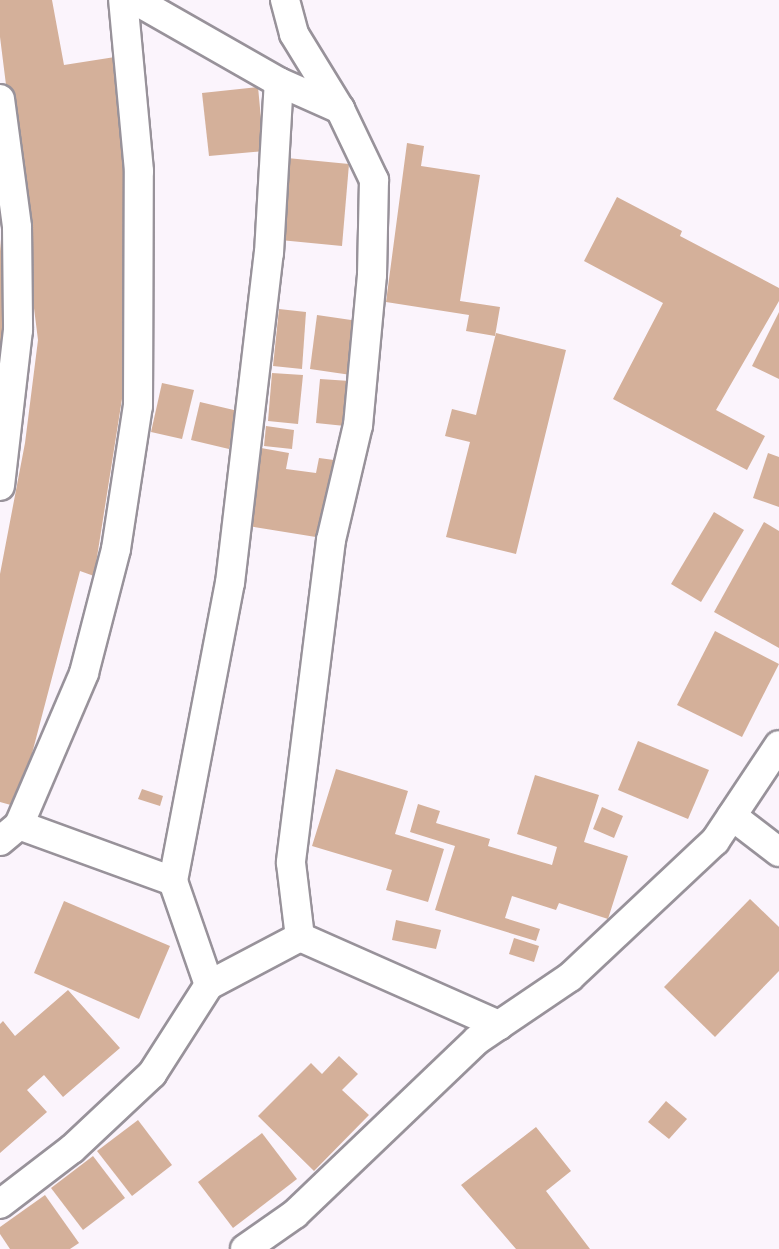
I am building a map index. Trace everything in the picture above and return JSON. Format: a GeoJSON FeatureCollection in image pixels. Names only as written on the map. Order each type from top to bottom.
{"type":"FeatureCollection","features":[{"type":"Feature","properties":{"kind":"street"},"geometry":{"type":"LineString","coordinates":[[123,0],[139,171],[138,406],[116,549],[84,673],[10,833],[173,881]]}},
{"type":"Feature","properties":{"kind":"street"},"geometry":{"type":"LineString","coordinates":[[135,0],[279,82],[340,109]]}},
{"type":"Feature","properties":{"kind":"street"},"geometry":{"type":"LineString","coordinates":[[285,0],[294,34],[340,109],[374,180],[372,275],[358,425],[331,540],[291,863],[300,937]]}},
{"type":"Feature","properties":{"kind":"street"},"geometry":{"type":"LineString","coordinates":[[208,985],[173,881],[234,548],[269,253],[279,82]]}},
{"type":"Feature","properties":{"kind":"street"},"geometry":{"type":"LineString","coordinates":[[0,99],[17,227],[18,330],[0,486]]}},
{"type":"Feature","properties":{"kind":"street"},"geometry":{"type":"LineString","coordinates":[[245,1249],[296,1214],[477,1040],[570,977],[716,841],[779,745]]}},
{"type":"Feature","properties":{"kind":"street"},"geometry":{"type":"LineString","coordinates":[[732,816],[779,852]]}},
{"type":"Feature","properties":{"kind":"street"},"geometry":{"type":"LineString","coordinates":[[0,1204],[72,1149],[152,1074],[208,985],[300,937]]}},
{"type":"Feature","properties":{"kind":"street"},"geometry":{"type":"LineString","coordinates":[[300,937],[499,1025]]}},
{"type":"Feature","properties":{"kind":"building"},"geometry":{"type":"Polygon","coordinates":[[[0,0],[52,0],[64,65],[115,57],[132,208],[125,380],[94,576],[80,571],[18,807],[0,802],[0,574],[25,443],[38,340],[0,37],[0,0]]]}},
{"type":"Feature","properties":{"kind":"building"},"geometry":{"type":"Polygon","coordinates":[[[258,87],[264,151],[209,156],[202,93],[258,87]]]}},
{"type":"Feature","properties":{"kind":"building"},"geometry":{"type":"Polygon","coordinates":[[[407,143],[424,146],[421,166],[480,175],[460,301],[500,307],[495,336],[466,331],[469,315],[386,302],[407,143]]]}},
{"type":"Feature","properties":{"kind":"building"},"geometry":{"type":"Polygon","coordinates":[[[287,158],[349,164],[342,246],[280,240],[287,158]]]}},
{"type":"Feature","properties":{"kind":"building"},"geometry":{"type":"Polygon","coordinates":[[[617,197],[682,231],[680,236],[779,288],[779,301],[716,410],[765,436],[747,470],[613,399],[663,303],[584,261],[617,197]]]}},
{"type":"Feature","properties":{"kind":"building"},"geometry":{"type":"Polygon","coordinates":[[[0,239],[7,325],[0,404],[0,239]]]}},
{"type":"Feature","properties":{"kind":"building"},"geometry":{"type":"Polygon","coordinates":[[[279,309],[306,312],[302,369],[273,366],[279,309]]]}},
{"type":"Feature","properties":{"kind":"building"},"geometry":{"type":"Polygon","coordinates":[[[779,312],[779,379],[752,366],[779,312]]]}},
{"type":"Feature","properties":{"kind":"building"},"geometry":{"type":"Polygon","coordinates":[[[317,315],[358,321],[351,375],[310,369],[317,315]]]}},
{"type":"Feature","properties":{"kind":"building"},"geometry":{"type":"Polygon","coordinates":[[[496,333],[566,350],[516,554],[446,537],[470,442],[445,436],[452,409],[476,415],[496,333]]]}},
{"type":"Feature","properties":{"kind":"building"},"geometry":{"type":"Polygon","coordinates":[[[272,373],[303,375],[298,424],[268,421],[272,373]]]}},
{"type":"Feature","properties":{"kind":"building"},"geometry":{"type":"Polygon","coordinates":[[[320,379],[350,381],[345,426],[316,423],[320,379]]]}},
{"type":"Feature","properties":{"kind":"building"},"geometry":{"type":"Polygon","coordinates":[[[162,383],[194,390],[182,439],[151,432],[162,383]]]}},
{"type":"Feature","properties":{"kind":"building"},"geometry":{"type":"Polygon","coordinates":[[[200,402],[238,411],[229,449],[191,440],[200,402]]]}},
{"type":"Feature","properties":{"kind":"building"},"geometry":{"type":"Polygon","coordinates":[[[266,426],[294,430],[292,449],[264,446],[266,426]]]}},
{"type":"Feature","properties":{"kind":"building"},"geometry":{"type":"Polygon","coordinates":[[[261,448],[289,453],[286,469],[316,473],[319,458],[334,460],[322,538],[248,526],[261,448]]]}},
{"type":"Feature","properties":{"kind":"building"},"geometry":{"type":"Polygon","coordinates":[[[768,453],[779,457],[779,507],[753,498],[768,453]]]}},
{"type":"Feature","properties":{"kind":"building"},"geometry":{"type":"Polygon","coordinates":[[[714,512],[744,530],[701,602],[671,584],[714,512]]]}},
{"type":"Feature","properties":{"kind":"building"},"geometry":{"type":"Polygon","coordinates":[[[764,522],[779,531],[779,648],[714,612],[764,522]]]}},
{"type":"Feature","properties":{"kind":"building"},"geometry":{"type":"Polygon","coordinates":[[[715,631],[779,664],[742,737],[677,705],[715,631]]]}},
{"type":"Feature","properties":{"kind":"building"},"geometry":{"type":"Polygon","coordinates":[[[638,741],[709,770],[688,819],[618,790],[638,741]]]}},
{"type":"Feature","properties":{"kind":"building"},"geometry":{"type":"Polygon","coordinates":[[[336,769],[408,791],[395,834],[444,849],[428,902],[386,890],[392,870],[312,846],[336,769]]]}},
{"type":"Feature","properties":{"kind":"building"},"geometry":{"type":"Polygon","coordinates":[[[535,775],[599,795],[584,842],[628,856],[608,919],[559,903],[556,910],[512,896],[505,918],[540,929],[536,941],[435,910],[455,846],[410,832],[418,804],[440,811],[436,823],[490,839],[488,846],[552,865],[557,847],[517,834],[535,775]]]}},
{"type":"Feature","properties":{"kind":"building"},"geometry":{"type":"Polygon","coordinates":[[[142,789],[163,796],[160,806],[138,799],[142,789]]]}},
{"type":"Feature","properties":{"kind":"building"},"geometry":{"type":"Polygon","coordinates":[[[602,807],[623,816],[614,838],[593,829],[602,807]]]}},
{"type":"Feature","properties":{"kind":"building"},"geometry":{"type":"Polygon","coordinates":[[[750,899],[779,927],[779,971],[715,1037],[664,987],[750,899]]]}},
{"type":"Feature","properties":{"kind":"building"},"geometry":{"type":"Polygon","coordinates":[[[64,901],[170,946],[139,1019],[34,973],[64,901]]]}},
{"type":"Feature","properties":{"kind":"building"},"geometry":{"type":"Polygon","coordinates":[[[396,920],[441,930],[436,949],[392,940],[396,920]]]}},
{"type":"Feature","properties":{"kind":"building"},"geometry":{"type":"Polygon","coordinates":[[[514,938],[539,946],[534,962],[509,954],[514,938]]]}},
{"type":"Feature","properties":{"kind":"building"},"geometry":{"type":"Polygon","coordinates":[[[68,990],[120,1048],[63,1097],[44,1075],[27,1090],[47,1112],[0,1153],[0,1024],[3,1021],[15,1036],[68,990]]]}},
{"type":"Feature","properties":{"kind":"building"},"geometry":{"type":"Polygon","coordinates":[[[339,1056],[358,1074],[342,1090],[369,1115],[314,1171],[258,1116],[311,1063],[322,1074],[339,1056]]]}},
{"type":"Feature","properties":{"kind":"building"},"geometry":{"type":"Polygon","coordinates":[[[666,1101],[687,1119],[669,1139],[648,1122],[666,1101]]]}},
{"type":"Feature","properties":{"kind":"building"},"geometry":{"type":"Polygon","coordinates":[[[138,1120],[172,1165],[132,1196],[97,1151],[138,1120]]]}},
{"type":"Feature","properties":{"kind":"building"},"geometry":{"type":"Polygon","coordinates":[[[536,1127],[571,1171],[546,1191],[590,1249],[516,1249],[461,1185],[536,1127]]]}},
{"type":"Feature","properties":{"kind":"building"},"geometry":{"type":"Polygon","coordinates":[[[262,1133],[297,1179],[233,1228],[198,1182],[262,1133]]]}},
{"type":"Feature","properties":{"kind":"building"},"geometry":{"type":"Polygon","coordinates":[[[93,1156],[125,1198],[83,1230],[51,1188],[93,1156]]]}},
{"type":"Feature","properties":{"kind":"building"},"geometry":{"type":"Polygon","coordinates":[[[45,1195],[79,1243],[70,1249],[10,1249],[0,1234],[0,1227],[45,1195]]]}}]}
